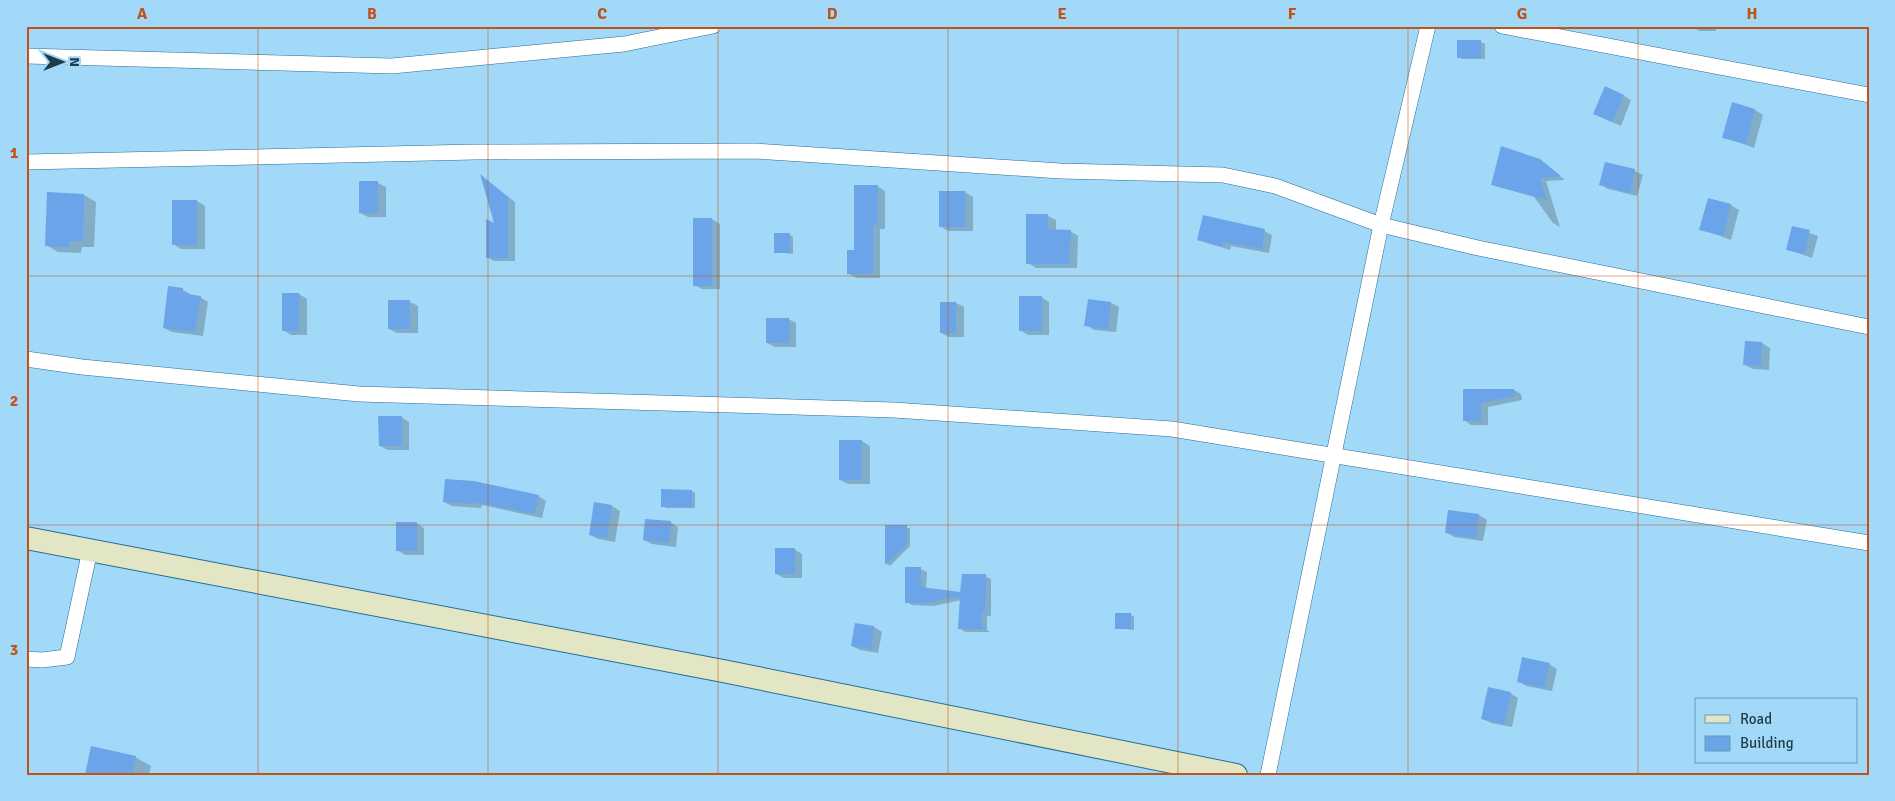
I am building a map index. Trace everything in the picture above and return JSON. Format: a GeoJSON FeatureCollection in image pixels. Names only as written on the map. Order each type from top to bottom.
{"type":"FeatureCollection","features":[{"type":"Feature","properties":{"kind":"main road"},"geometry":{"type":"LineString","coordinates":[[26,538],[732,673],[1236,775]]}},
{"type":"Feature","properties":{"kind":"street"},"geometry":{"type":"LineString","coordinates":[[26,56],[392,66],[624,44],[712,26]]}},
{"type":"Feature","properties":{"kind":"street"},"geometry":{"type":"LineString","coordinates":[[1268,775],[1381,225],[1428,26]]}},
{"type":"Feature","properties":{"kind":"street"},"geometry":{"type":"LineString","coordinates":[[1502,26],[1869,95]]}},
{"type":"Feature","properties":{"kind":"street"},"geometry":{"type":"LineString","coordinates":[[26,162],[475,152],[756,151],[1060,171],[1223,175],[1275,186],[1381,225],[1478,248],[1869,327]]}},
{"type":"Feature","properties":{"kind":"street"},"geometry":{"type":"LineString","coordinates":[[26,359],[82,367],[359,394],[894,410],[1172,429],[1333,457],[1869,543]]}},
{"type":"Feature","properties":{"kind":"street"},"geometry":{"type":"LineString","coordinates":[[26,659],[42,660],[67,657],[90,550]]}},
{"type":"Feature","properties":{"kind":"building"},"geometry":{"type":"Polygon","coordinates":[[[1457,40],[1481,40],[1481,58],[1457,58],[1457,40]]]}},
{"type":"Feature","properties":{"kind":"building"},"geometry":{"type":"Polygon","coordinates":[[[1605,86],[1624,95],[1612,122],[1593,114],[1605,86]]]}},
{"type":"Feature","properties":{"kind":"building"},"geometry":{"type":"Polygon","coordinates":[[[1732,102],[1755,109],[1746,144],[1722,138],[1732,102]]]}},
{"type":"Feature","properties":{"kind":"building"},"geometry":{"type":"Polygon","coordinates":[[[1501,146],[1540,159],[1561,176],[1540,178],[1547,200],[1491,185],[1501,146]]]}},
{"type":"Feature","properties":{"kind":"building"},"geometry":{"type":"Polygon","coordinates":[[[1605,162],[1635,169],[1630,193],[1599,185],[1605,162]]]}},
{"type":"Feature","properties":{"kind":"building"},"geometry":{"type":"Polygon","coordinates":[[[480,174],[508,197],[508,258],[486,258],[486,219],[494,223],[480,174]]]}},
{"type":"Feature","properties":{"kind":"building"},"geometry":{"type":"Polygon","coordinates":[[[359,181],[378,181],[378,213],[359,213],[359,181]]]}},
{"type":"Feature","properties":{"kind":"building"},"geometry":{"type":"Polygon","coordinates":[[[854,185],[878,185],[878,225],[873,225],[873,274],[847,274],[847,250],[854,250],[854,185]]]}},
{"type":"Feature","properties":{"kind":"building"},"geometry":{"type":"Polygon","coordinates":[[[939,191],[965,191],[965,227],[939,227],[939,191]]]}},
{"type":"Feature","properties":{"kind":"building"},"geometry":{"type":"Polygon","coordinates":[[[47,192],[84,194],[83,241],[70,241],[69,247],[45,246],[47,192]]]}},
{"type":"Feature","properties":{"kind":"building"},"geometry":{"type":"Polygon","coordinates":[[[1708,198],[1731,204],[1723,236],[1699,230],[1708,198]]]}},
{"type":"Feature","properties":{"kind":"building"},"geometry":{"type":"Polygon","coordinates":[[[172,200],[197,200],[197,245],[172,245],[172,200]]]}},
{"type":"Feature","properties":{"kind":"building"},"geometry":{"type":"Polygon","coordinates":[[[1026,214],[1048,214],[1048,229],[1071,230],[1069,264],[1026,264],[1026,214]]]}},
{"type":"Feature","properties":{"kind":"building"},"geometry":{"type":"Polygon","coordinates":[[[1203,215],[1265,229],[1262,249],[1223,242],[1222,247],[1197,240],[1203,215]]]}},
{"type":"Feature","properties":{"kind":"building"},"geometry":{"type":"Polygon","coordinates":[[[693,218],[712,218],[712,286],[693,286],[693,218]]]}},
{"type":"Feature","properties":{"kind":"building"},"geometry":{"type":"Polygon","coordinates":[[[1792,226],[1810,230],[1804,254],[1786,250],[1792,226]]]}},
{"type":"Feature","properties":{"kind":"building"},"geometry":{"type":"Polygon","coordinates":[[[774,233],[790,233],[790,253],[774,253],[774,233]]]}},
{"type":"Feature","properties":{"kind":"building"},"geometry":{"type":"Polygon","coordinates":[[[168,286],[183,288],[182,293],[201,296],[195,332],[163,328],[168,286]]]}},
{"type":"Feature","properties":{"kind":"building"},"geometry":{"type":"Polygon","coordinates":[[[282,293],[299,293],[299,331],[282,331],[282,293]]]}},
{"type":"Feature","properties":{"kind":"building"},"geometry":{"type":"Polygon","coordinates":[[[1019,296],[1042,296],[1042,331],[1019,331],[1019,296]]]}},
{"type":"Feature","properties":{"kind":"building"},"geometry":{"type":"Polygon","coordinates":[[[1088,299],[1111,302],[1108,329],[1084,326],[1088,299]]]}},
{"type":"Feature","properties":{"kind":"building"},"geometry":{"type":"Polygon","coordinates":[[[388,300],[410,300],[410,329],[388,329],[388,300]]]}},
{"type":"Feature","properties":{"kind":"building"},"geometry":{"type":"Polygon","coordinates":[[[940,302],[956,302],[956,333],[940,333],[940,302]]]}},
{"type":"Feature","properties":{"kind":"building"},"geometry":{"type":"Polygon","coordinates":[[[766,318],[789,318],[789,343],[766,343],[766,318]]]}},
{"type":"Feature","properties":{"kind":"building"},"geometry":{"type":"Polygon","coordinates":[[[1745,341],[1762,342],[1761,366],[1743,365],[1745,341]]]}},
{"type":"Feature","properties":{"kind":"building"},"geometry":{"type":"Polygon","coordinates":[[[1463,389],[1514,389],[1515,396],[1481,403],[1481,421],[1463,421],[1463,389]]]}},
{"type":"Feature","properties":{"kind":"building"},"geometry":{"type":"Polygon","coordinates":[[[378,416],[402,416],[402,446],[379,446],[378,416]]]}},
{"type":"Feature","properties":{"kind":"building"},"geometry":{"type":"Polygon","coordinates":[[[839,440],[862,440],[862,480],[839,480],[839,440]]]}},
{"type":"Feature","properties":{"kind":"building"},"geometry":{"type":"Polygon","coordinates":[[[445,479],[474,481],[539,495],[534,514],[474,502],[474,504],[443,502],[445,479]]]}},
{"type":"Feature","properties":{"kind":"building"},"geometry":{"type":"Polygon","coordinates":[[[661,489],[692,490],[692,507],[661,507],[661,489]]]}},
{"type":"Feature","properties":{"kind":"building"},"geometry":{"type":"Polygon","coordinates":[[[594,502],[612,505],[607,538],[589,535],[594,502]]]}},
{"type":"Feature","properties":{"kind":"building"},"geometry":{"type":"Polygon","coordinates":[[[1448,510],[1479,514],[1476,538],[1445,533],[1448,510]]]}},
{"type":"Feature","properties":{"kind":"building"},"geometry":{"type":"Polygon","coordinates":[[[645,519],[671,521],[669,543],[643,540],[645,519]]]}},
{"type":"Feature","properties":{"kind":"building"},"geometry":{"type":"Polygon","coordinates":[[[396,522],[417,522],[417,551],[396,551],[396,522]]]}},
{"type":"Feature","properties":{"kind":"building"},"geometry":{"type":"Polygon","coordinates":[[[885,525],[907,525],[907,544],[885,565],[885,525]]]}},
{"type":"Feature","properties":{"kind":"building"},"geometry":{"type":"Polygon","coordinates":[[[775,548],[795,548],[795,574],[775,574],[775,548]]]}},
{"type":"Feature","properties":{"kind":"building"},"geometry":{"type":"Polygon","coordinates":[[[905,567],[921,567],[921,587],[960,592],[962,574],[986,574],[985,613],[982,613],[982,626],[986,629],[958,629],[960,596],[927,603],[905,603],[905,567]]]}},
{"type":"Feature","properties":{"kind":"building"},"geometry":{"type":"Polygon","coordinates":[[[1115,613],[1131,613],[1131,629],[1115,629],[1115,613]]]}},
{"type":"Feature","properties":{"kind":"building"},"geometry":{"type":"Polygon","coordinates":[[[855,623],[874,626],[871,649],[851,646],[855,623]]]}},
{"type":"Feature","properties":{"kind":"building"},"geometry":{"type":"Polygon","coordinates":[[[1522,657],[1550,663],[1544,688],[1517,682],[1522,657]]]}},
{"type":"Feature","properties":{"kind":"building"},"geometry":{"type":"Polygon","coordinates":[[[1488,687],[1511,692],[1504,724],[1481,719],[1488,687]]]}},
{"type":"Feature","properties":{"kind":"building"},"geometry":{"type":"Polygon","coordinates":[[[91,746],[136,756],[132,775],[85,775],[91,746]]]}}]}
